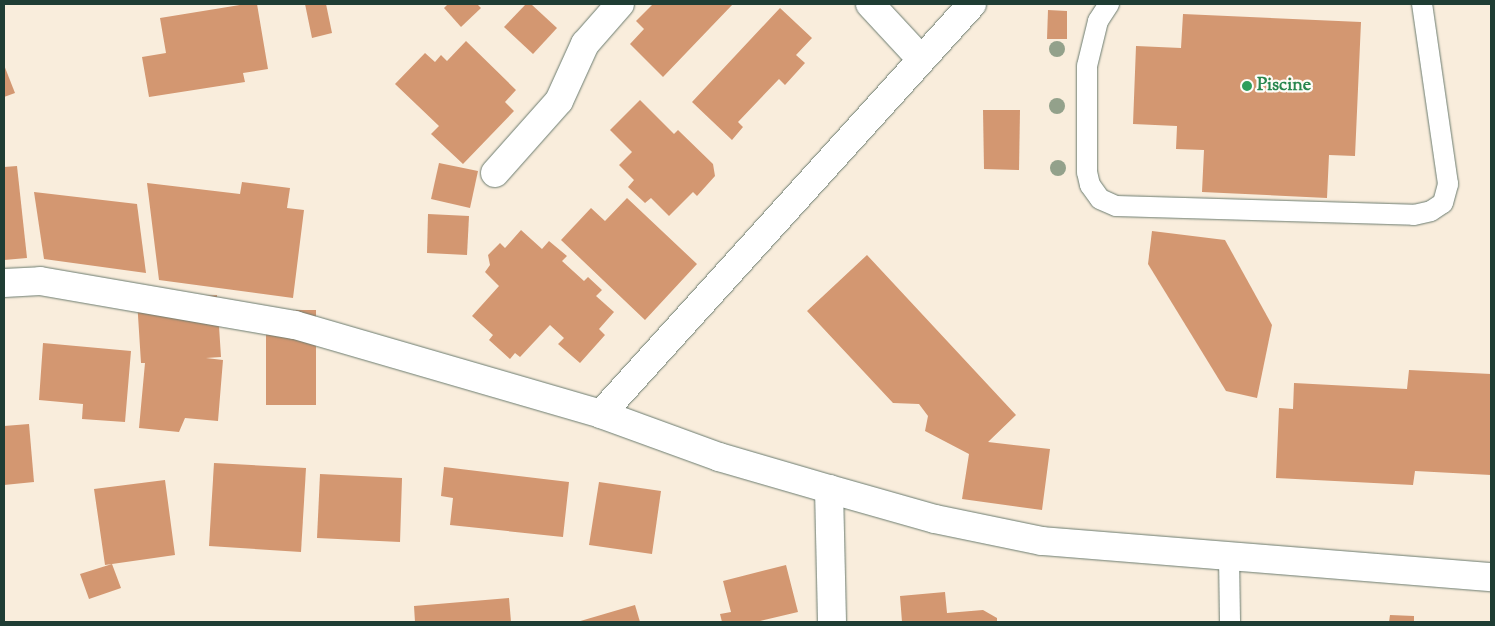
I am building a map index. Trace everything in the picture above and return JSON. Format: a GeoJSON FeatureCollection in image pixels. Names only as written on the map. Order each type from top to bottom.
{"type":"FeatureCollection","features":[{"type":"Feature","properties":{"kind":"main road"},"geometry":{"type":"LineString","coordinates":[[494,173],[559,101],[585,44],[620,4]]}},
{"type":"Feature","properties":{"kind":"main road"},"geometry":{"type":"LineString","coordinates":[[870,4],[921,59]]}},
{"type":"Feature","properties":{"kind":"main road"},"geometry":{"type":"LineString","coordinates":[[601,414],[972,4]]}},
{"type":"Feature","properties":{"kind":"main road"},"geometry":{"type":"LineString","coordinates":[[4,284],[40,281],[295,325],[601,414],[719,457],[829,489],[935,519],[1042,541],[1491,577]]}},
{"type":"Feature","properties":{"kind":"main road"},"geometry":{"type":"LineString","coordinates":[[829,489],[832,622]]}},
{"type":"Feature","properties":{"kind":"lane"},"geometry":{"type":"LineString","coordinates":[[1109,4],[1098,22],[1087,66],[1087,172],[1090,185],[1100,199],[1116,206],[1414,215],[1431,211],[1443,203],[1448,184],[1422,4]]}},
{"type":"Feature","properties":{"kind":"lane"},"geometry":{"type":"LineString","coordinates":[[1229,556],[1230,622]]}},
{"type":"Feature","properties":{"kind":"building"},"geometry":{"type":"Polygon","coordinates":[[[246,4],[257,4],[268,69],[243,73],[245,82],[149,97],[142,57],[166,53],[160,18],[246,4]]]}},
{"type":"Feature","properties":{"kind":"building"},"geometry":{"type":"Polygon","coordinates":[[[305,4],[326,4],[332,33],[312,38],[305,4]]]}},
{"type":"Feature","properties":{"kind":"building"},"geometry":{"type":"Polygon","coordinates":[[[448,4],[477,4],[481,8],[461,27],[444,8],[448,4]]]}},
{"type":"Feature","properties":{"kind":"building"},"geometry":{"type":"Polygon","coordinates":[[[526,4],[531,4],[557,28],[533,54],[504,27],[526,4]]]}},
{"type":"Feature","properties":{"kind":"building"},"geometry":{"type":"Polygon","coordinates":[[[653,4],[733,4],[663,77],[630,44],[644,29],[636,21],[653,4]]]}},
{"type":"Feature","properties":{"kind":"building"},"geometry":{"type":"Polygon","coordinates":[[[780,8],[812,38],[796,55],[805,63],[785,85],[779,79],[738,122],[743,127],[732,140],[692,102],[780,8]]]}},
{"type":"Feature","properties":{"kind":"building"},"geometry":{"type":"Polygon","coordinates":[[[1048,10],[1067,11],[1067,39],[1047,39],[1048,10]]]}},
{"type":"Feature","properties":{"kind":"building","name":"Piscine"},"geometry":{"type":"Polygon","coordinates":[[[1183,14],[1361,22],[1355,156],[1329,155],[1327,198],[1202,192],[1204,150],[1176,149],[1177,126],[1133,124],[1136,46],[1181,48],[1183,14]]]}},
{"type":"Feature","properties":{"kind":"building"},"geometry":{"type":"Polygon","coordinates":[[[466,41],[516,90],[505,102],[514,111],[463,164],[431,134],[439,126],[395,84],[425,53],[435,62],[441,55],[447,61],[466,41]]]}},
{"type":"Feature","properties":{"kind":"building"},"geometry":{"type":"Polygon","coordinates":[[[4,65],[15,93],[4,97],[4,65]]]}},
{"type":"Feature","properties":{"kind":"building"},"geometry":{"type":"Polygon","coordinates":[[[640,100],[674,134],[678,130],[713,164],[715,176],[697,196],[693,192],[669,216],[651,198],[645,203],[628,187],[634,180],[619,165],[632,152],[610,130],[640,100]]]}},
{"type":"Feature","properties":{"kind":"building"},"geometry":{"type":"Polygon","coordinates":[[[983,110],[1020,110],[1019,170],[984,169],[983,110]]]}},
{"type":"Feature","properties":{"kind":"building"},"geometry":{"type":"Polygon","coordinates":[[[439,163],[478,171],[470,208],[431,199],[439,163]]]}},
{"type":"Feature","properties":{"kind":"building"},"geometry":{"type":"Polygon","coordinates":[[[17,166],[27,258],[4,260],[4,167],[17,166]]]}},
{"type":"Feature","properties":{"kind":"building"},"geometry":{"type":"Polygon","coordinates":[[[242,182],[290,188],[287,208],[304,210],[293,298],[159,280],[147,183],[240,194],[242,182]]]}},
{"type":"Feature","properties":{"kind":"building"},"geometry":{"type":"Polygon","coordinates":[[[34,192],[137,204],[146,273],[44,259],[34,192]]]}},
{"type":"Feature","properties":{"kind":"building"},"geometry":{"type":"Polygon","coordinates":[[[627,198],[697,264],[645,320],[561,240],[591,208],[605,221],[627,198]]]}},
{"type":"Feature","properties":{"kind":"building"},"geometry":{"type":"Polygon","coordinates":[[[428,214],[469,216],[467,255],[427,253],[428,214]]]}},
{"type":"Feature","properties":{"kind":"building"},"geometry":{"type":"Polygon","coordinates":[[[521,230],[542,249],[549,241],[567,256],[562,261],[584,281],[588,277],[602,290],[596,296],[614,312],[599,329],[605,335],[580,363],[558,344],[564,338],[550,325],[520,357],[515,353],[510,359],[489,340],[493,335],[472,316],[499,286],[485,272],[490,265],[488,255],[500,243],[505,248],[521,230]]]}},
{"type":"Feature","properties":{"kind":"building"},"geometry":{"type":"Polygon","coordinates":[[[1152,231],[1225,240],[1272,325],[1257,398],[1226,391],[1148,264],[1152,231]]]}},
{"type":"Feature","properties":{"kind":"building"},"geometry":{"type":"Polygon","coordinates":[[[867,255],[1016,415],[988,442],[1050,449],[1042,510],[962,499],[969,454],[925,431],[928,416],[919,404],[893,403],[807,311],[867,255]]]}},
{"type":"Feature","properties":{"kind":"building"},"geometry":{"type":"Polygon","coordinates":[[[217,295],[221,357],[206,358],[223,360],[218,421],[185,418],[179,432],[139,428],[145,363],[141,363],[137,300],[217,295]]]}},
{"type":"Feature","properties":{"kind":"building"},"geometry":{"type":"Polygon","coordinates":[[[266,310],[316,310],[316,405],[266,405],[266,310]]]}},
{"type":"Feature","properties":{"kind":"building"},"geometry":{"type":"Polygon","coordinates":[[[43,343],[131,351],[125,422],[82,419],[83,404],[39,400],[43,343]]]}},
{"type":"Feature","properties":{"kind":"building"},"geometry":{"type":"Polygon","coordinates":[[[1409,370],[1491,374],[1491,475],[1415,471],[1413,485],[1276,478],[1279,408],[1293,409],[1294,383],[1407,389],[1409,370]]]}},
{"type":"Feature","properties":{"kind":"building"},"geometry":{"type":"Polygon","coordinates":[[[29,424],[34,482],[4,485],[4,426],[29,424]]]}},
{"type":"Feature","properties":{"kind":"building"},"geometry":{"type":"Polygon","coordinates":[[[214,463],[306,468],[301,552],[209,546],[214,463]]]}},
{"type":"Feature","properties":{"kind":"building"},"geometry":{"type":"Polygon","coordinates":[[[444,467],[569,482],[563,537],[450,525],[453,498],[441,496],[444,467]]]}},
{"type":"Feature","properties":{"kind":"building"},"geometry":{"type":"Polygon","coordinates":[[[320,474],[402,478],[400,542],[317,538],[320,474]]]}},
{"type":"Feature","properties":{"kind":"building"},"geometry":{"type":"Polygon","coordinates":[[[165,480],[175,555],[105,565],[94,489],[165,480]]]}},
{"type":"Feature","properties":{"kind":"building"},"geometry":{"type":"Polygon","coordinates":[[[599,482],[661,491],[652,554],[589,545],[599,482]]]}},
{"type":"Feature","properties":{"kind":"building"},"geometry":{"type":"Polygon","coordinates":[[[112,564],[121,588],[89,599],[80,574],[112,564]]]}},
{"type":"Feature","properties":{"kind":"building"},"geometry":{"type":"Polygon","coordinates":[[[786,565],[798,612],[756,622],[722,622],[720,614],[731,612],[723,581],[786,565]]]}},
{"type":"Feature","properties":{"kind":"building"},"geometry":{"type":"Polygon","coordinates":[[[945,592],[947,613],[983,610],[997,618],[997,622],[902,622],[900,596],[945,592]]]}},
{"type":"Feature","properties":{"kind":"building"},"geometry":{"type":"Polygon","coordinates":[[[509,598],[511,622],[415,622],[414,606],[509,598]]]}},
{"type":"Feature","properties":{"kind":"building"},"geometry":{"type":"Polygon","coordinates":[[[635,605],[640,622],[577,622],[635,605]]]}},
{"type":"Feature","properties":{"kind":"building"},"geometry":{"type":"Polygon","coordinates":[[[1390,615],[1414,616],[1414,622],[1389,622],[1390,615]]]}},
{"type":"Feature","properties":{"kind":"place","name":"Piscine"},"geometry":{"type":"Point","coordinates":[1247,86]}}]}
